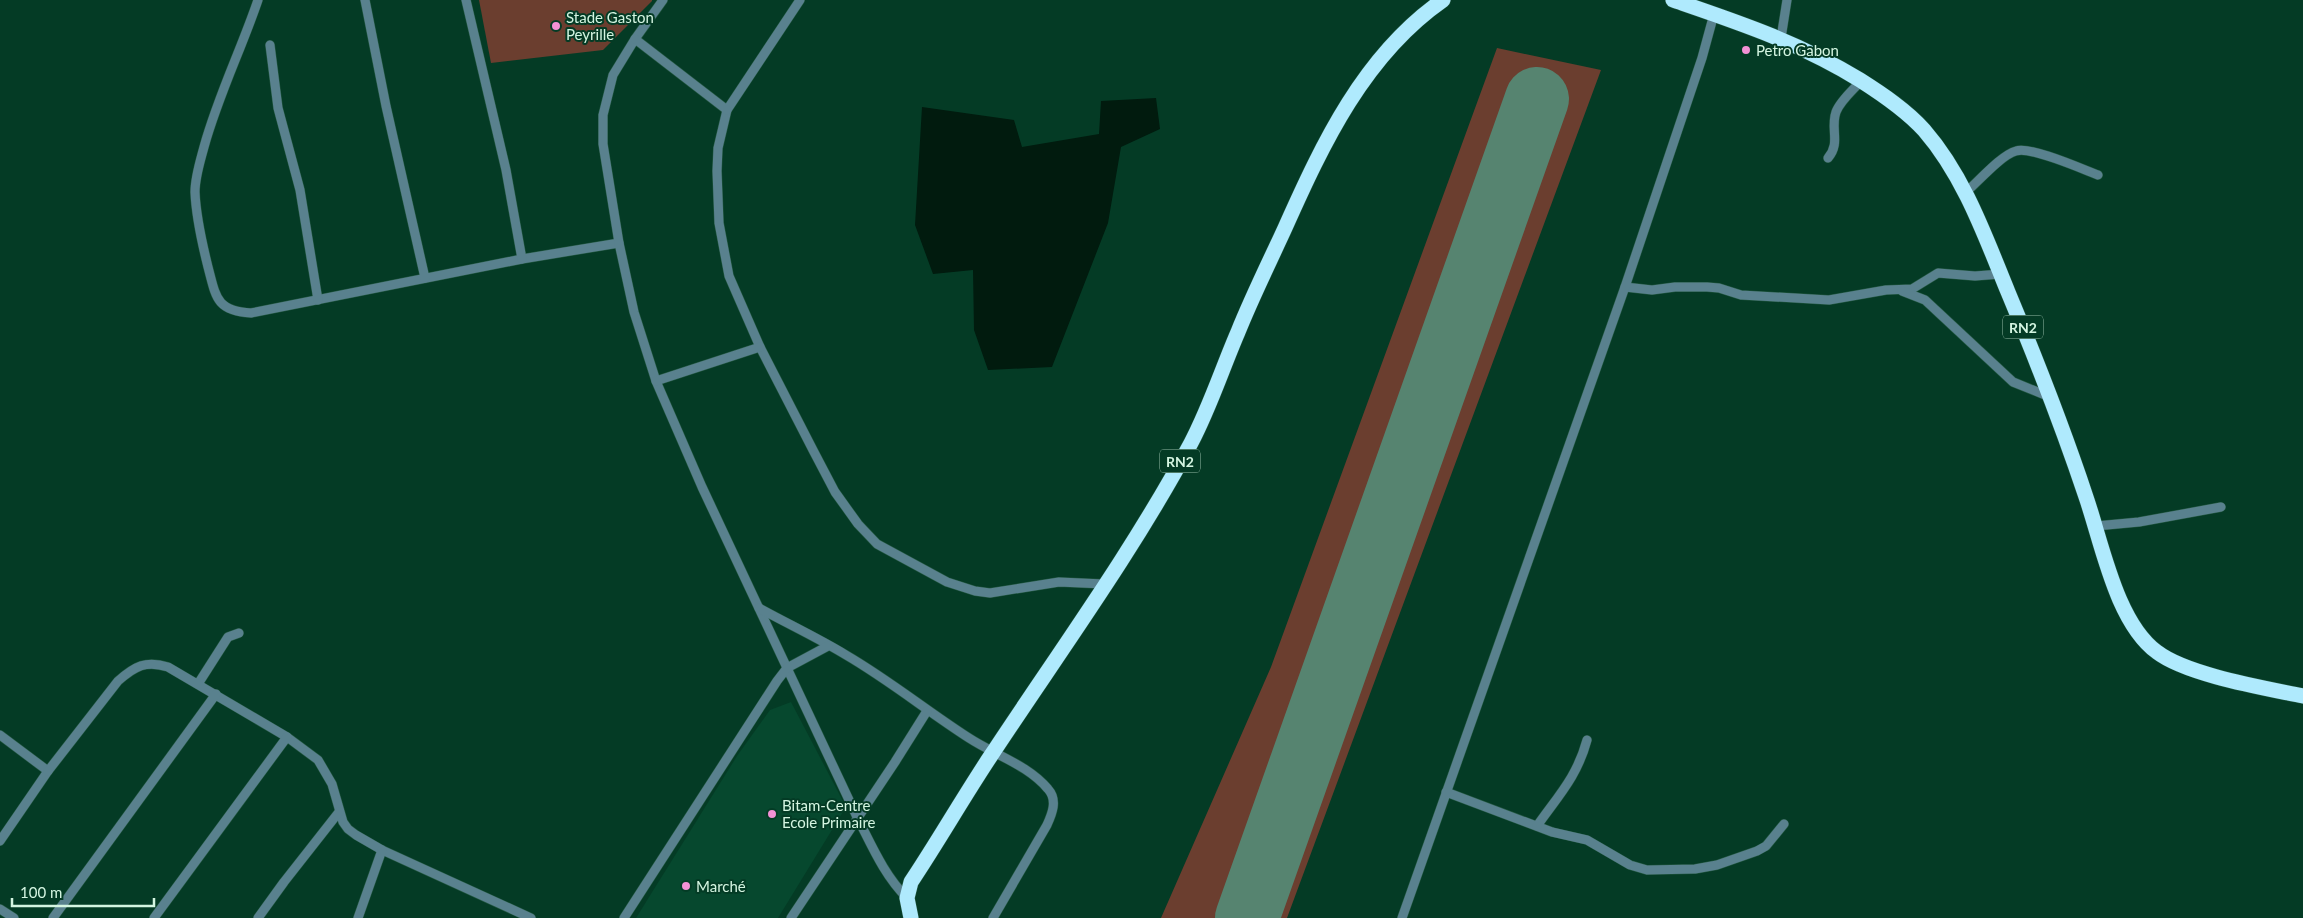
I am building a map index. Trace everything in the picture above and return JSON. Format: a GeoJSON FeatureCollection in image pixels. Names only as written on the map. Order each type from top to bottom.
{"type":"FeatureCollection","features":[{"type":"Feature","properties":{"kind":"highway","name":"RN2"},"geometry":{"type":"LineString","coordinates":[[907,898],[912,882],[992,752],[1160,497],[1209,407],[1237,334],[1310,172],[1336,122],[1372,68],[1394,42],[1422,15],[1443,0]]}},
{"type":"Feature","properties":{"kind":"highway","name":"RN2"},"geometry":{"type":"LineString","coordinates":[[1673,0],[1781,38],[1824,58],[1897,106],[1922,128],[1939,148],[1965,193],[2001,274],[2050,397],[2096,526],[2113,582],[2126,610],[2141,635],[2157,652],[2199,671],[2260,688],[2303,696]]}},
{"type":"Feature","properties":{"kind":"highway"},"geometry":{"type":"LineString","coordinates":[[907,898],[908,917]]}},
{"type":"Feature","properties":{"kind":"street"},"geometry":{"type":"LineString","coordinates":[[258,0],[223,86],[197,175],[196,204],[202,242],[215,294],[221,304],[228,310],[251,313],[522,259],[619,243]]}},
{"type":"Feature","properties":{"kind":"street"},"geometry":{"type":"LineString","coordinates":[[365,0],[386,106],[425,278]]}},
{"type":"Feature","properties":{"kind":"street"},"geometry":{"type":"LineString","coordinates":[[466,0],[506,170],[522,259]]}},
{"type":"Feature","properties":{"kind":"street"},"geometry":{"type":"LineString","coordinates":[[663,0],[635,39],[613,76],[603,115],[604,144],[619,243],[639,333],[656,382],[702,487],[857,817],[883,870],[893,884],[907,898]]}},
{"type":"Feature","properties":{"kind":"street"},"geometry":{"type":"LineString","coordinates":[[800,0],[727,110],[718,148],[719,223],[729,276],[760,347],[835,492],[858,524],[877,544],[947,582],[975,591],[990,593],[1059,582],[1104,584]]}},
{"type":"Feature","properties":{"kind":"street"},"geometry":{"type":"LineString","coordinates":[[1781,38],[1787,0]]}},
{"type":"Feature","properties":{"kind":"street"},"geometry":{"type":"LineString","coordinates":[[1402,918],[1625,287],[1702,58],[1714,14]]}},
{"type":"Feature","properties":{"kind":"street"},"geometry":{"type":"LineString","coordinates":[[635,39],[727,110]]}},
{"type":"Feature","properties":{"kind":"street"},"geometry":{"type":"LineString","coordinates":[[270,45],[278,108],[300,190],[318,300]]}},
{"type":"Feature","properties":{"kind":"street"},"geometry":{"type":"LineString","coordinates":[[1828,158],[1836,145],[1834,118],[1836,110],[1860,81]]}},
{"type":"Feature","properties":{"kind":"street"},"geometry":{"type":"LineString","coordinates":[[1965,193],[2014,151],[2022,149],[2049,156],[2098,175]]}},
{"type":"Feature","properties":{"kind":"street"},"geometry":{"type":"LineString","coordinates":[[1625,287],[1652,290],[1675,287],[1707,287],[1719,288],[1741,296],[1829,300],[1886,290],[1912,289],[1938,274],[1975,276],[2001,274]]}},
{"type":"Feature","properties":{"kind":"street"},"geometry":{"type":"LineString","coordinates":[[1900,290],[1925,300],[2013,382],[2050,397]]}},
{"type":"Feature","properties":{"kind":"street"},"geometry":{"type":"LineString","coordinates":[[656,382],[760,347]]}},
{"type":"Feature","properties":{"kind":"street"},"geometry":{"type":"LineString","coordinates":[[2096,526],[2139,522],[2221,506]]}},
{"type":"Feature","properties":{"kind":"street"},"geometry":{"type":"LineString","coordinates":[[759,608],[845,654],[875,673],[927,711],[992,752],[1029,771],[1049,790],[1054,803],[1047,825],[993,918]]}},
{"type":"Feature","properties":{"kind":"street"},"geometry":{"type":"LineString","coordinates":[[198,684],[228,637],[239,634]]}},
{"type":"Feature","properties":{"kind":"street"},"geometry":{"type":"LineString","coordinates":[[624,918],[769,692],[788,668],[828,646]]}},
{"type":"Feature","properties":{"kind":"street"},"geometry":{"type":"LineString","coordinates":[[0,841],[48,771],[118,681],[128,672],[146,664],[155,663],[168,667],[216,694],[287,737],[318,760],[326,771],[348,829],[382,850],[518,915],[531,918]]}},
{"type":"Feature","properties":{"kind":"street"},"geometry":{"type":"LineString","coordinates":[[53,918],[216,694]]}},
{"type":"Feature","properties":{"kind":"street"},"geometry":{"type":"LineString","coordinates":[[791,918],[857,817],[896,762],[927,711]]}},
{"type":"Feature","properties":{"kind":"street"},"geometry":{"type":"LineString","coordinates":[[0,735],[48,771]]}},
{"type":"Feature","properties":{"kind":"street"},"geometry":{"type":"LineString","coordinates":[[154,918],[287,737]]}},
{"type":"Feature","properties":{"kind":"street"},"geometry":{"type":"LineString","coordinates":[[1537,826],[1572,778],[1581,762],[1587,740]]}},
{"type":"Feature","properties":{"kind":"street"},"geometry":{"type":"LineString","coordinates":[[1446,792],[1537,826],[1587,840],[1637,867],[1667,870],[1695,869],[1717,865],[1757,851],[1766,846],[1784,824]]}},
{"type":"Feature","properties":{"kind":"street"},"geometry":{"type":"LineString","coordinates":[[258,918],[340,812]]}},
{"type":"Feature","properties":{"kind":"street"},"geometry":{"type":"LineString","coordinates":[[358,918],[382,850]]}},
{"type":"Feature","properties":{"kind":"street"},"geometry":{"type":"LineString","coordinates":[[0,909],[14,918]]}},
{"type":"Feature","properties":{"kind":"shaded area","name":"Stade Gaston Peyrille"},"geometry":{"type":"Polygon","coordinates":[[[479,0],[652,1],[603,50],[491,63],[479,0]]]}},
{"type":"Feature","properties":{"kind":"shaded area"},"geometry":{"type":"Polygon","coordinates":[[[1497,48],[1601,70],[1287,918],[1161,918],[1271,667],[1497,48]]]}},
{"type":"Feature","properties":{"kind":"shaded area"},"geometry":{"type":"Polygon","coordinates":[[[1156,98],[1160,129],[1121,147],[1108,223],[1052,367],[988,370],[974,330],[973,270],[933,274],[915,225],[922,107],[1014,120],[1022,147],[1099,134],[1101,101],[1156,98]]]}},
{"type":"Feature","properties":{"kind":"shaded area","name":"Bitam-Centre Ecole Primaire"},"geometry":{"type":"Polygon","coordinates":[[[791,702],[846,807],[778,918],[636,918],[737,756],[770,710],[791,702]]]}},
{"type":"Feature","properties":{"kind":"runway"},"geometry":{"type":"LineString","coordinates":[[1247,918],[1537,99]]}},
{"type":"Feature","properties":{"kind":"place","name":"Stade Gaston Peyrille"},"geometry":{"type":"Point","coordinates":[556,26]}},
{"type":"Feature","properties":{"kind":"place","name":"Petro Gabon"},"geometry":{"type":"Point","coordinates":[1746,50]}},
{"type":"Feature","properties":{"kind":"place","name":"Bitam-Centre Ecole Primaire"},"geometry":{"type":"Point","coordinates":[772,814]}},
{"type":"Feature","properties":{"kind":"place","name":"Marché"},"geometry":{"type":"Point","coordinates":[686,886]}}]}
